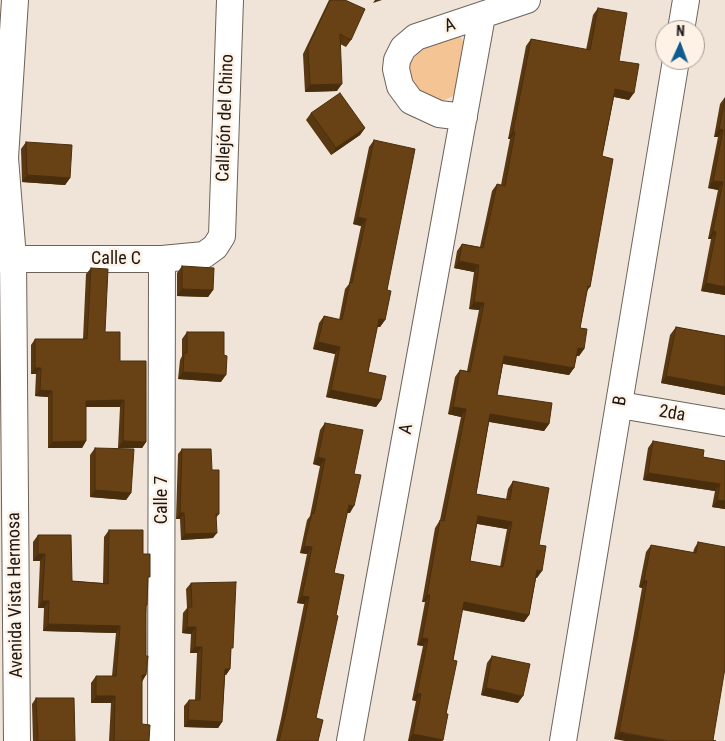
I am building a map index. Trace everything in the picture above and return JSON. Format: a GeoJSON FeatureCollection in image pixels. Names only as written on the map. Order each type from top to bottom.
{"type":"FeatureCollection","features":[{"type":"Feature","properties":{"kind":"street","name":"Avenida Vista Hermosa"},"geometry":{"type":"LineString","coordinates":[[15,0],[5,158],[17,741]]}},
{"type":"Feature","properties":{"kind":"street","name":"Callejón del Chino"},"geometry":{"type":"LineString","coordinates":[[222,236],[230,0]]}},
{"type":"Feature","properties":{"kind":"street"},"geometry":{"type":"LineString","coordinates":[[482,16],[527,0]]}},
{"type":"Feature","properties":{"kind":"street"},"geometry":{"type":"LineString","coordinates":[[683,20],[686,0]]}},
{"type":"Feature","properties":{"kind":"street","name":"A"},"geometry":{"type":"LineString","coordinates":[[350,741],[464,117],[482,16],[416,37],[403,48],[397,60],[396,69],[400,86],[410,101],[439,114],[464,117]]}},
{"type":"Feature","properties":{"kind":"street","name":"B"},"geometry":{"type":"LineString","coordinates":[[563,741],[674,70]]}},
{"type":"Feature","properties":{"kind":"street","name":"Calle C"},"geometry":{"type":"LineString","coordinates":[[6,258],[162,259],[204,255],[215,247],[222,236]]}},
{"type":"Feature","properties":{"kind":"street","name":"Calle 7"},"geometry":{"type":"LineString","coordinates":[[161,741],[162,259]]}},
{"type":"Feature","properties":{"kind":"street","name":"2da"},"geometry":{"type":"LineString","coordinates":[[620,405],[725,423]]}},
{"type":"Feature","properties":{"kind":"shaded area"},"geometry":{"type":"Polygon","coordinates":[[[459,34],[465,45],[455,95],[443,101],[423,98],[408,81],[408,66],[426,42],[459,34]]]}},
{"type":"Feature","properties":{"kind":"building"},"geometry":{"type":"Polygon","coordinates":[[[330,0],[345,0],[365,9],[351,40],[340,34],[342,84],[310,85],[308,47],[330,0]]]}},
{"type":"Feature","properties":{"kind":"building"},"geometry":{"type":"Polygon","coordinates":[[[598,8],[627,13],[619,61],[639,64],[634,93],[615,89],[602,156],[613,159],[590,287],[588,286],[580,328],[587,329],[584,349],[578,348],[574,368],[504,356],[497,395],[552,403],[549,424],[490,414],[476,494],[510,500],[513,481],[549,488],[539,545],[546,546],[542,571],[537,570],[529,615],[464,602],[453,660],[457,661],[446,714],[448,714],[443,740],[413,734],[421,694],[417,693],[428,639],[422,638],[430,595],[427,595],[440,520],[444,521],[466,409],[453,407],[460,370],[470,372],[484,303],[474,302],[479,265],[459,261],[462,244],[483,248],[497,184],[505,186],[515,132],[513,131],[531,39],[590,50],[598,8]],[[478,516],[470,561],[503,567],[512,522],[478,516]]]}},
{"type":"Feature","properties":{"kind":"building"},"geometry":{"type":"Polygon","coordinates":[[[340,93],[365,128],[336,148],[311,113],[340,93]]]}},
{"type":"Feature","properties":{"kind":"building"},"geometry":{"type":"Polygon","coordinates":[[[725,99],[725,287],[706,283],[716,232],[713,231],[723,182],[713,181],[723,130],[719,129],[725,99]]]}},
{"type":"Feature","properties":{"kind":"building"},"geometry":{"type":"Polygon","coordinates":[[[374,140],[415,149],[387,290],[391,291],[385,320],[379,319],[368,372],[386,376],[381,400],[331,390],[340,347],[318,342],[324,316],[342,320],[366,219],[358,217],[374,140]]]}},
{"type":"Feature","properties":{"kind":"building"},"geometry":{"type":"Polygon","coordinates":[[[26,142],[72,145],[70,178],[27,175],[26,142]]]}},
{"type":"Feature","properties":{"kind":"building"},"geometry":{"type":"Polygon","coordinates":[[[182,266],[214,268],[213,290],[182,289],[182,266]]]}},
{"type":"Feature","properties":{"kind":"building"},"geometry":{"type":"Polygon","coordinates":[[[91,268],[108,269],[105,332],[120,332],[120,361],[146,361],[146,442],[123,441],[124,400],[86,401],[86,441],[52,442],[52,391],[40,390],[41,368],[35,368],[35,339],[87,339],[91,268]]]}},
{"type":"Feature","properties":{"kind":"building"},"geometry":{"type":"Polygon","coordinates":[[[676,327],[725,336],[725,387],[666,376],[676,327]]]}},
{"type":"Feature","properties":{"kind":"building"},"geometry":{"type":"Polygon","coordinates":[[[187,332],[224,332],[224,355],[227,356],[226,375],[183,372],[184,353],[187,353],[187,332]]]}},
{"type":"Feature","properties":{"kind":"building"},"geometry":{"type":"Polygon","coordinates":[[[325,423],[363,430],[354,474],[361,475],[354,506],[349,505],[334,573],[344,575],[336,615],[338,616],[316,718],[323,720],[318,741],[279,741],[309,597],[302,596],[312,547],[304,546],[312,513],[314,514],[325,459],[318,457],[325,423]]]}},
{"type":"Feature","properties":{"kind":"building"},"geometry":{"type":"Polygon","coordinates":[[[653,441],[704,450],[703,457],[725,461],[725,501],[717,500],[720,484],[648,473],[653,441]]]}},
{"type":"Feature","properties":{"kind":"building"},"geometry":{"type":"Polygon","coordinates":[[[95,448],[134,449],[131,493],[95,490],[95,448]]]}},
{"type":"Feature","properties":{"kind":"building"},"geometry":{"type":"Polygon","coordinates":[[[182,449],[211,449],[212,470],[219,470],[219,514],[216,514],[217,533],[185,534],[184,513],[180,513],[182,449]]]}},
{"type":"Feature","properties":{"kind":"building"},"geometry":{"type":"Polygon","coordinates":[[[109,530],[143,530],[143,554],[150,554],[150,577],[148,577],[146,605],[146,656],[148,656],[146,675],[142,675],[142,724],[150,725],[149,741],[114,741],[115,696],[96,696],[96,676],[116,676],[120,626],[48,624],[49,601],[42,601],[45,554],[38,554],[38,535],[71,535],[72,581],[108,584],[109,530]]]}},
{"type":"Feature","properties":{"kind":"building"},"geometry":{"type":"Polygon","coordinates":[[[698,542],[725,547],[725,668],[713,740],[716,741],[669,741],[619,732],[647,581],[644,580],[651,545],[696,553],[698,542]]]}},
{"type":"Feature","properties":{"kind":"building"},"geometry":{"type":"Polygon","coordinates":[[[236,582],[233,648],[231,648],[230,669],[225,669],[222,722],[188,720],[189,700],[200,700],[202,647],[195,647],[196,627],[187,627],[188,607],[192,607],[191,583],[236,582]]]}},
{"type":"Feature","properties":{"kind":"building"},"geometry":{"type":"Polygon","coordinates":[[[492,656],[530,664],[523,696],[486,688],[492,656]]]}},
{"type":"Feature","properties":{"kind":"building"},"geometry":{"type":"Polygon","coordinates":[[[36,698],[74,698],[75,741],[38,741],[36,698]]]}}]}
